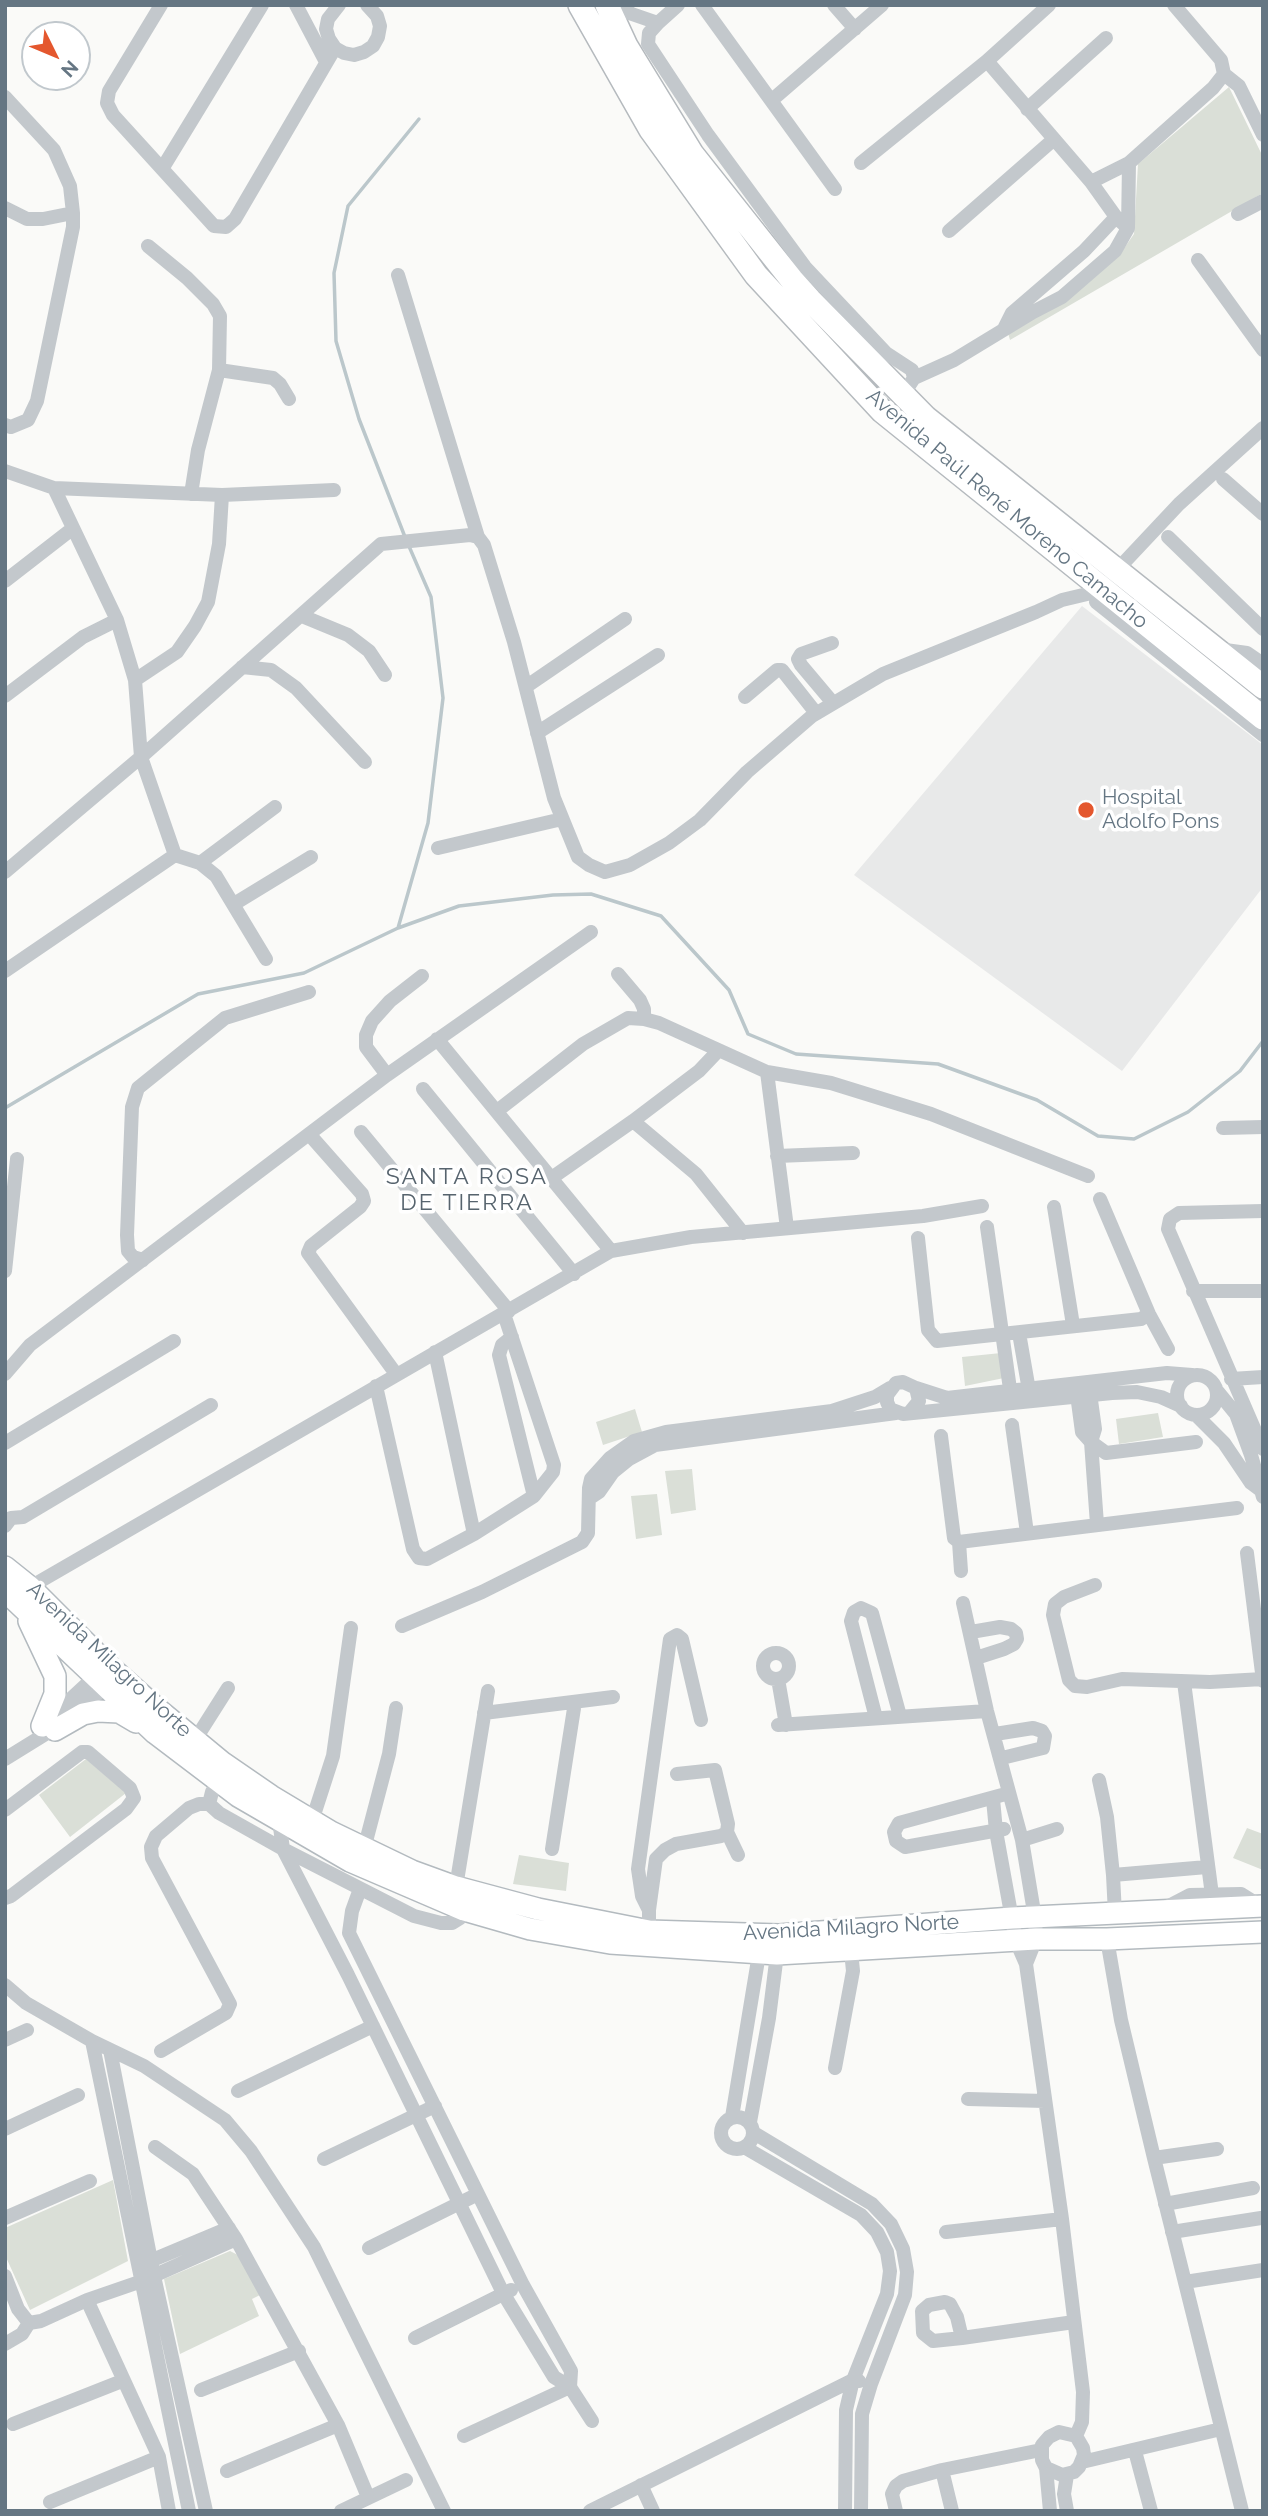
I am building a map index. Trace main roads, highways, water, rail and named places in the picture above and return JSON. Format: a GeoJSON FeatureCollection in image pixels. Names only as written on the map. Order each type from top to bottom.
{"type":"FeatureCollection","features":[{"type":"Feature","properties":{"kind":"main road","name":"Avenida Paúl René Moreno Camacho"},"geometry":{"type":"LineString","coordinates":[[580,5],[650,130],[756,275],[791,281],[908,387],[926,418],[1263,687]]}},
{"type":"Feature","properties":{"kind":"main road","name":"Avenida Paúl René Moreno Camacho"},"geometry":{"type":"LineString","coordinates":[[619,10],[626,46],[692,154],[791,281],[882,411],[1263,718]]}},
{"type":"Feature","properties":{"kind":"main road","name":"Avenida Milagro Norte"},"geometry":{"type":"LineString","coordinates":[[5,1567],[16,1597],[106,1676],[195,1740],[224,1775],[279,1820],[350,1861],[464,1910],[530,1929],[610,1943],[768,1954],[851,1951],[1029,1933],[1115,1914],[1262,1906]]}},
{"type":"Feature","properties":{"kind":"main road"},"geometry":{"type":"LineString","coordinates":[[16,1597],[49,1658],[55,1676],[55,1695],[48,1728],[98,1711],[119,1712],[155,1733]]}},
{"type":"Feature","properties":{"kind":"main road","name":"Avenida Milagro Norte"},"geometry":{"type":"LineString","coordinates":[[106,1676],[155,1733],[224,1775],[364,1849],[412,1871],[456,1887],[538,1909],[800,1935],[1012,1918],[1029,1933],[1107,1939],[1263,1932]]}},
{"type":"Feature","properties":{"kind":"waterway"},"geometry":{"type":"LineString","coordinates":[[405,537],[359,419],[336,341],[334,273],[348,206],[419,119]]}},
{"type":"Feature","properties":{"kind":"waterway"},"geometry":{"type":"LineString","coordinates":[[398,928],[428,823],[443,698],[431,597],[408,544]]}},
{"type":"Feature","properties":{"kind":"waterway"},"geometry":{"type":"LineString","coordinates":[[5,1108],[198,994],[304,973],[398,928],[459,906],[553,895],[591,894],[661,916],[729,990],[748,1034],[796,1054],[938,1064],[1037,1100],[1098,1136],[1134,1139],[1188,1112],[1240,1071],[1263,1041]]}},
{"type":"Feature","properties":{"kind":"place","name":"Hospital Adolfo Pons"},"geometry":{"type":"Point","coordinates":[1086,810]}},
{"type":"Feature","properties":{"kind":"district","name":"SANTA ROSA DE TIERRA"},"geometry":{"type":"Point","coordinates":[467,1190]}}]}
